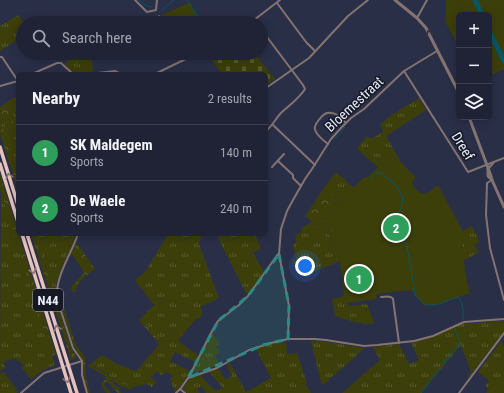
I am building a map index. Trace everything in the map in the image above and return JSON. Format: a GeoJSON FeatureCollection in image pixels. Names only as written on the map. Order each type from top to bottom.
{"type":"FeatureCollection","features":[{"type":"Feature","properties":{"kind":"highway"},"geometry":{"type":"LineString","coordinates":[[0,146],[16,198]]}},
{"type":"Feature","properties":{"kind":"highway"},"geometry":{"type":"LineString","coordinates":[[0,164],[16,216]]}},
{"type":"Feature","properties":{"kind":"highway","name":"N44"},"geometry":{"type":"LineString","coordinates":[[23,236],[71,393]]}},
{"type":"Feature","properties":{"kind":"highway","name":"N44"},"geometry":{"type":"LineString","coordinates":[[28,236],[76,393]]}},
{"type":"Feature","properties":{"kind":"street"},"geometry":{"type":"LineString","coordinates":[[136,0],[147,12],[156,10],[157,0]]}},
{"type":"Feature","properties":{"kind":"street"},"geometry":{"type":"LineString","coordinates":[[259,16],[280,0]]}},
{"type":"Feature","properties":{"kind":"street"},"geometry":{"type":"LineString","coordinates":[[268,87],[309,58],[348,16],[368,0]]}},
{"type":"Feature","properties":{"kind":"street"},"geometry":{"type":"LineString","coordinates":[[395,0],[417,18],[428,30],[437,51],[456,87]]}},
{"type":"Feature","properties":{"kind":"street"},"geometry":{"type":"LineString","coordinates":[[417,18],[427,0]]}},
{"type":"Feature","properties":{"kind":"street"},"geometry":{"type":"LineString","coordinates":[[276,3],[306,42],[315,51]]}},
{"type":"Feature","properties":{"kind":"street"},"geometry":{"type":"LineString","coordinates":[[268,38],[305,89],[268,129]]}},
{"type":"Feature","properties":{"kind":"street","name":"Bloemestraat"},"geometry":{"type":"LineString","coordinates":[[288,339],[288,306],[279,254],[281,234],[285,218],[293,200],[331,139],[346,123],[368,106],[404,71],[437,51]]}},
{"type":"Feature","properties":{"kind":"street"},"geometry":{"type":"LineString","coordinates":[[0,57],[2,57],[16,78]]}},
{"type":"Feature","properties":{"kind":"street"},"geometry":{"type":"LineString","coordinates":[[159,72],[184,60]]}},
{"type":"Feature","properties":{"kind":"street"},"geometry":{"type":"LineString","coordinates":[[37,72],[61,62],[71,72]]}},
{"type":"Feature","properties":{"kind":"street","name":"Dreef"},"geometry":{"type":"LineString","coordinates":[[404,71],[468,172],[488,167]]}},
{"type":"Feature","properties":{"kind":"street"},"geometry":{"type":"LineString","coordinates":[[106,72],[117,72]]}},
{"type":"Feature","properties":{"kind":"street"},"geometry":{"type":"LineString","coordinates":[[0,86],[16,82]]}},
{"type":"Feature","properties":{"kind":"street"},"geometry":{"type":"LineString","coordinates":[[328,144],[316,132],[314,128],[316,124],[325,114],[329,113],[338,115],[346,123]]}},
{"type":"Feature","properties":{"kind":"street"},"geometry":{"type":"LineString","coordinates":[[470,120],[488,167],[488,176],[492,180],[504,207]]}},
{"type":"Feature","properties":{"kind":"street"},"geometry":{"type":"LineString","coordinates":[[273,125],[315,165]]}},
{"type":"Feature","properties":{"kind":"street"},"geometry":{"type":"LineString","coordinates":[[272,167],[284,154]]}},
{"type":"Feature","properties":{"kind":"street"},"geometry":{"type":"LineString","coordinates":[[488,167],[504,158]]}},
{"type":"Feature","properties":{"kind":"street"},"geometry":{"type":"LineString","coordinates":[[278,161],[293,175],[293,178],[301,186]]}},
{"type":"Feature","properties":{"kind":"street"},"geometry":{"type":"LineString","coordinates":[[492,180],[487,183],[486,215],[490,248],[504,300]]}},
{"type":"Feature","properties":{"kind":"street"},"geometry":{"type":"LineString","coordinates":[[77,236],[57,288],[57,299],[73,348],[82,361],[82,375],[87,393]]}},
{"type":"Feature","properties":{"kind":"street"},"geometry":{"type":"LineString","coordinates":[[176,393],[188,378],[218,321],[248,296],[279,254]]}},
{"type":"Feature","properties":{"kind":"street"},"geometry":{"type":"LineString","coordinates":[[381,297],[389,296],[393,299],[399,343]]}},
{"type":"Feature","properties":{"kind":"street"},"geometry":{"type":"LineString","coordinates":[[188,378],[217,368],[249,350],[288,339],[326,340],[364,346],[377,346],[433,336],[464,322],[504,319]]}},
{"type":"Feature","properties":{"kind":"street"},"geometry":{"type":"LineString","coordinates":[[459,393],[504,333]]}},
{"type":"Feature","properties":{"kind":"street"},"geometry":{"type":"LineString","coordinates":[[22,393],[44,373],[82,361]]}},
{"type":"Feature","properties":{"kind":"street"},"geometry":{"type":"LineString","coordinates":[[180,389],[185,393]]}},
{"type":"Feature","properties":{"kind":"highlighted area"},"geometry":{"type":"Polygon","coordinates":[[[279,254],[289,306],[288,339],[263,345],[188,378],[218,321],[248,296],[279,254]]]}},
{"type":"Feature","properties":{"kind":"green space"},"geometry":{"type":"Polygon","coordinates":[[[446,0],[504,0],[504,69],[492,74],[492,12],[456,12],[456,42],[445,21],[446,0]]]}},
{"type":"Feature","properties":{"kind":"green space"},"geometry":{"type":"Polygon","coordinates":[[[190,2],[197,16],[160,16],[190,2]]]}},
{"type":"Feature","properties":{"kind":"green space"},"geometry":{"type":"Polygon","coordinates":[[[16,16],[16,41],[0,51],[0,26],[16,16]]]}},
{"type":"Feature","properties":{"kind":"green space"},"geometry":{"type":"Polygon","coordinates":[[[70,60],[92,60],[93,72],[72,72],[65,64],[70,60]]]}},
{"type":"Feature","properties":{"kind":"green space"},"geometry":{"type":"Polygon","coordinates":[[[212,60],[260,60],[275,79],[268,84],[268,72],[220,72],[212,60]]]}},
{"type":"Feature","properties":{"kind":"green space"},"geometry":{"type":"Polygon","coordinates":[[[15,97],[16,123],[14,124],[7,102],[15,97]]]}},
{"type":"Feature","properties":{"kind":"green space"},"geometry":{"type":"Polygon","coordinates":[[[419,98],[426,110],[386,136],[401,162],[392,153],[378,167],[357,149],[367,136],[371,139],[383,132],[380,125],[390,116],[419,98]]]}},
{"type":"Feature","properties":{"kind":"green space"},"geometry":{"type":"Polygon","coordinates":[[[7,102],[14,124],[16,123],[16,141],[6,128],[0,107],[7,102]]]}},
{"type":"Feature","properties":{"kind":"green space"},"geometry":{"type":"Polygon","coordinates":[[[0,109],[6,128],[16,141],[16,171],[0,119],[0,109]]]}},
{"type":"Feature","properties":{"kind":"green space"},"geometry":{"type":"Polygon","coordinates":[[[0,119],[16,171],[16,185],[0,134],[0,119]]]}},
{"type":"Feature","properties":{"kind":"green space"},"geometry":{"type":"Polygon","coordinates":[[[392,153],[415,177],[412,184],[421,193],[427,193],[438,185],[460,226],[466,278],[470,293],[437,305],[424,306],[411,290],[376,294],[377,299],[347,303],[344,296],[340,261],[330,236],[334,231],[321,220],[338,200],[340,202],[364,177],[367,178],[392,153]]]}},
{"type":"Feature","properties":{"kind":"green space"},"geometry":{"type":"Polygon","coordinates":[[[336,172],[354,188],[340,202],[324,188],[336,172]]]}},
{"type":"Feature","properties":{"kind":"green space"},"geometry":{"type":"Polygon","coordinates":[[[0,174],[16,225],[16,236],[19,236],[56,354],[52,356],[0,189],[0,174]]]}},
{"type":"Feature","properties":{"kind":"green space"},"geometry":{"type":"Polygon","coordinates":[[[324,188],[338,200],[321,220],[334,231],[330,236],[310,223],[312,221],[305,216],[324,188]]]}},
{"type":"Feature","properties":{"kind":"green space"},"geometry":{"type":"Polygon","coordinates":[[[1,191],[55,365],[43,370],[31,379],[22,368],[24,366],[14,358],[3,363],[6,367],[0,371],[1,191]]]}},
{"type":"Feature","properties":{"kind":"green space"},"geometry":{"type":"Polygon","coordinates":[[[310,223],[330,236],[340,261],[308,274],[306,270],[299,274],[291,260],[296,260],[293,244],[297,242],[295,236],[302,231],[301,228],[310,223]]]}},
{"type":"Feature","properties":{"kind":"green space"},"geometry":{"type":"Polygon","coordinates":[[[460,226],[463,231],[472,226],[480,242],[474,245],[479,252],[463,261],[460,226]]]}},
{"type":"Feature","properties":{"kind":"green space"},"geometry":{"type":"Polygon","coordinates":[[[32,236],[36,236],[71,348],[76,356],[76,358],[71,360],[32,236]]]}},
{"type":"Feature","properties":{"kind":"green space"},"geometry":{"type":"Polygon","coordinates":[[[36,236],[75,236],[58,278],[54,294],[36,236]]]}},
{"type":"Feature","properties":{"kind":"green space"},"geometry":{"type":"Polygon","coordinates":[[[167,236],[201,236],[199,244],[219,298],[200,307],[203,312],[201,314],[202,315],[198,320],[196,319],[178,340],[198,355],[195,362],[175,352],[170,361],[190,371],[183,383],[175,392],[170,380],[173,376],[166,371],[162,376],[157,371],[151,377],[156,382],[152,388],[147,384],[132,387],[124,385],[99,369],[89,365],[102,355],[119,365],[136,371],[154,351],[156,352],[172,333],[175,336],[172,331],[161,342],[142,321],[167,299],[165,298],[156,306],[154,305],[135,280],[145,272],[167,236]]]}},
{"type":"Feature","properties":{"kind":"green space"},"geometry":{"type":"Polygon","coordinates":[[[217,236],[256,236],[261,248],[253,253],[264,272],[247,295],[217,236]]]}},
{"type":"Feature","properties":{"kind":"green space"},"geometry":{"type":"Polygon","coordinates":[[[77,243],[95,269],[83,279],[76,288],[75,292],[73,292],[71,289],[72,286],[84,273],[74,257],[70,254],[77,243]]]}},
{"type":"Feature","properties":{"kind":"green space"},"geometry":{"type":"Polygon","coordinates":[[[59,288],[76,345],[85,357],[86,378],[90,393],[88,393],[83,376],[83,362],[73,344],[59,299],[59,288]]]}},
{"type":"Feature","properties":{"kind":"green space"},"geometry":{"type":"Polygon","coordinates":[[[344,296],[349,306],[367,304],[374,323],[359,323],[335,316],[332,299],[344,296]]]}},
{"type":"Feature","properties":{"kind":"green space"},"geometry":{"type":"Polygon","coordinates":[[[166,298],[167,300],[143,321],[161,342],[172,331],[178,334],[176,336],[172,333],[156,352],[154,351],[159,344],[139,320],[154,305],[156,306],[166,298]]]}},
{"type":"Feature","properties":{"kind":"green space"},"geometry":{"type":"Polygon","coordinates":[[[504,321],[504,332],[468,378],[467,377],[471,372],[461,345],[421,393],[342,393],[380,360],[373,347],[399,344],[409,364],[419,360],[411,342],[427,339],[461,324],[504,321]]]}},
{"type":"Feature","properties":{"kind":"green space"},"geometry":{"type":"Polygon","coordinates":[[[212,333],[220,343],[216,347],[220,352],[215,356],[220,364],[196,372],[194,370],[212,333]]]}},
{"type":"Feature","properties":{"kind":"green space"},"geometry":{"type":"Polygon","coordinates":[[[311,341],[327,342],[365,348],[323,385],[311,341]]]}},
{"type":"Feature","properties":{"kind":"green space"},"geometry":{"type":"Polygon","coordinates":[[[501,341],[504,348],[504,393],[486,393],[489,389],[485,386],[489,381],[478,372],[501,341]]]}},
{"type":"Feature","properties":{"kind":"green space"},"geometry":{"type":"Polygon","coordinates":[[[286,342],[287,354],[297,353],[307,383],[305,384],[311,393],[206,393],[201,386],[197,390],[200,393],[187,393],[183,389],[189,379],[200,375],[215,391],[223,388],[209,372],[219,369],[225,379],[232,376],[227,365],[230,363],[246,392],[271,378],[256,349],[271,344],[286,342]]]}},
{"type":"Feature","properties":{"kind":"green space"},"geometry":{"type":"Polygon","coordinates":[[[89,365],[132,387],[131,390],[121,386],[109,378],[117,387],[121,388],[121,393],[118,393],[107,381],[104,385],[111,393],[107,393],[101,386],[106,377],[88,366],[89,365]]]}},
{"type":"Feature","properties":{"kind":"green space"},"geometry":{"type":"Polygon","coordinates":[[[4,372],[18,392],[0,393],[0,374],[4,372]]]}},
{"type":"Feature","properties":{"kind":"waterway"},"geometry":{"type":"LineString","coordinates":[[139,0],[147,6],[152,7]]}},
{"type":"Feature","properties":{"kind":"waterway"},"geometry":{"type":"LineString","coordinates":[[162,10],[174,0]]}},
{"type":"Feature","properties":{"kind":"waterway"},"geometry":{"type":"LineString","coordinates":[[187,0],[198,16]]}},
{"type":"Feature","properties":{"kind":"waterway"},"geometry":{"type":"LineString","coordinates":[[475,0],[481,12]]}},
{"type":"Feature","properties":{"kind":"waterway"},"geometry":{"type":"LineString","coordinates":[[492,37],[504,61]]}},
{"type":"Feature","properties":{"kind":"waterway"},"geometry":{"type":"LineString","coordinates":[[340,133],[345,127]]}},
{"type":"Feature","properties":{"kind":"waterway"},"geometry":{"type":"LineString","coordinates":[[371,178],[376,173],[381,173],[396,185],[403,198],[397,218],[407,246],[413,282]]}},
{"type":"Feature","properties":{"kind":"waterway"},"geometry":{"type":"LineString","coordinates":[[414,285],[415,295],[422,301]]}},
{"type":"Feature","properties":{"kind":"waterway"},"geometry":{"type":"LineString","coordinates":[[423,303],[428,305],[437,305],[458,297],[462,304],[463,319]]}},
{"type":"Feature","properties":{"kind":"waterway"},"geometry":{"type":"LineString","coordinates":[[421,393],[460,343],[455,329]]}},
{"type":"Feature","properties":{"kind":"place","name":"De Waele"},"geometry":{"type":"Point","coordinates":[396,228]}},
{"type":"Feature","properties":{"kind":"place","name":"SK Maldegem"},"geometry":{"type":"Point","coordinates":[359,279]}}]}
